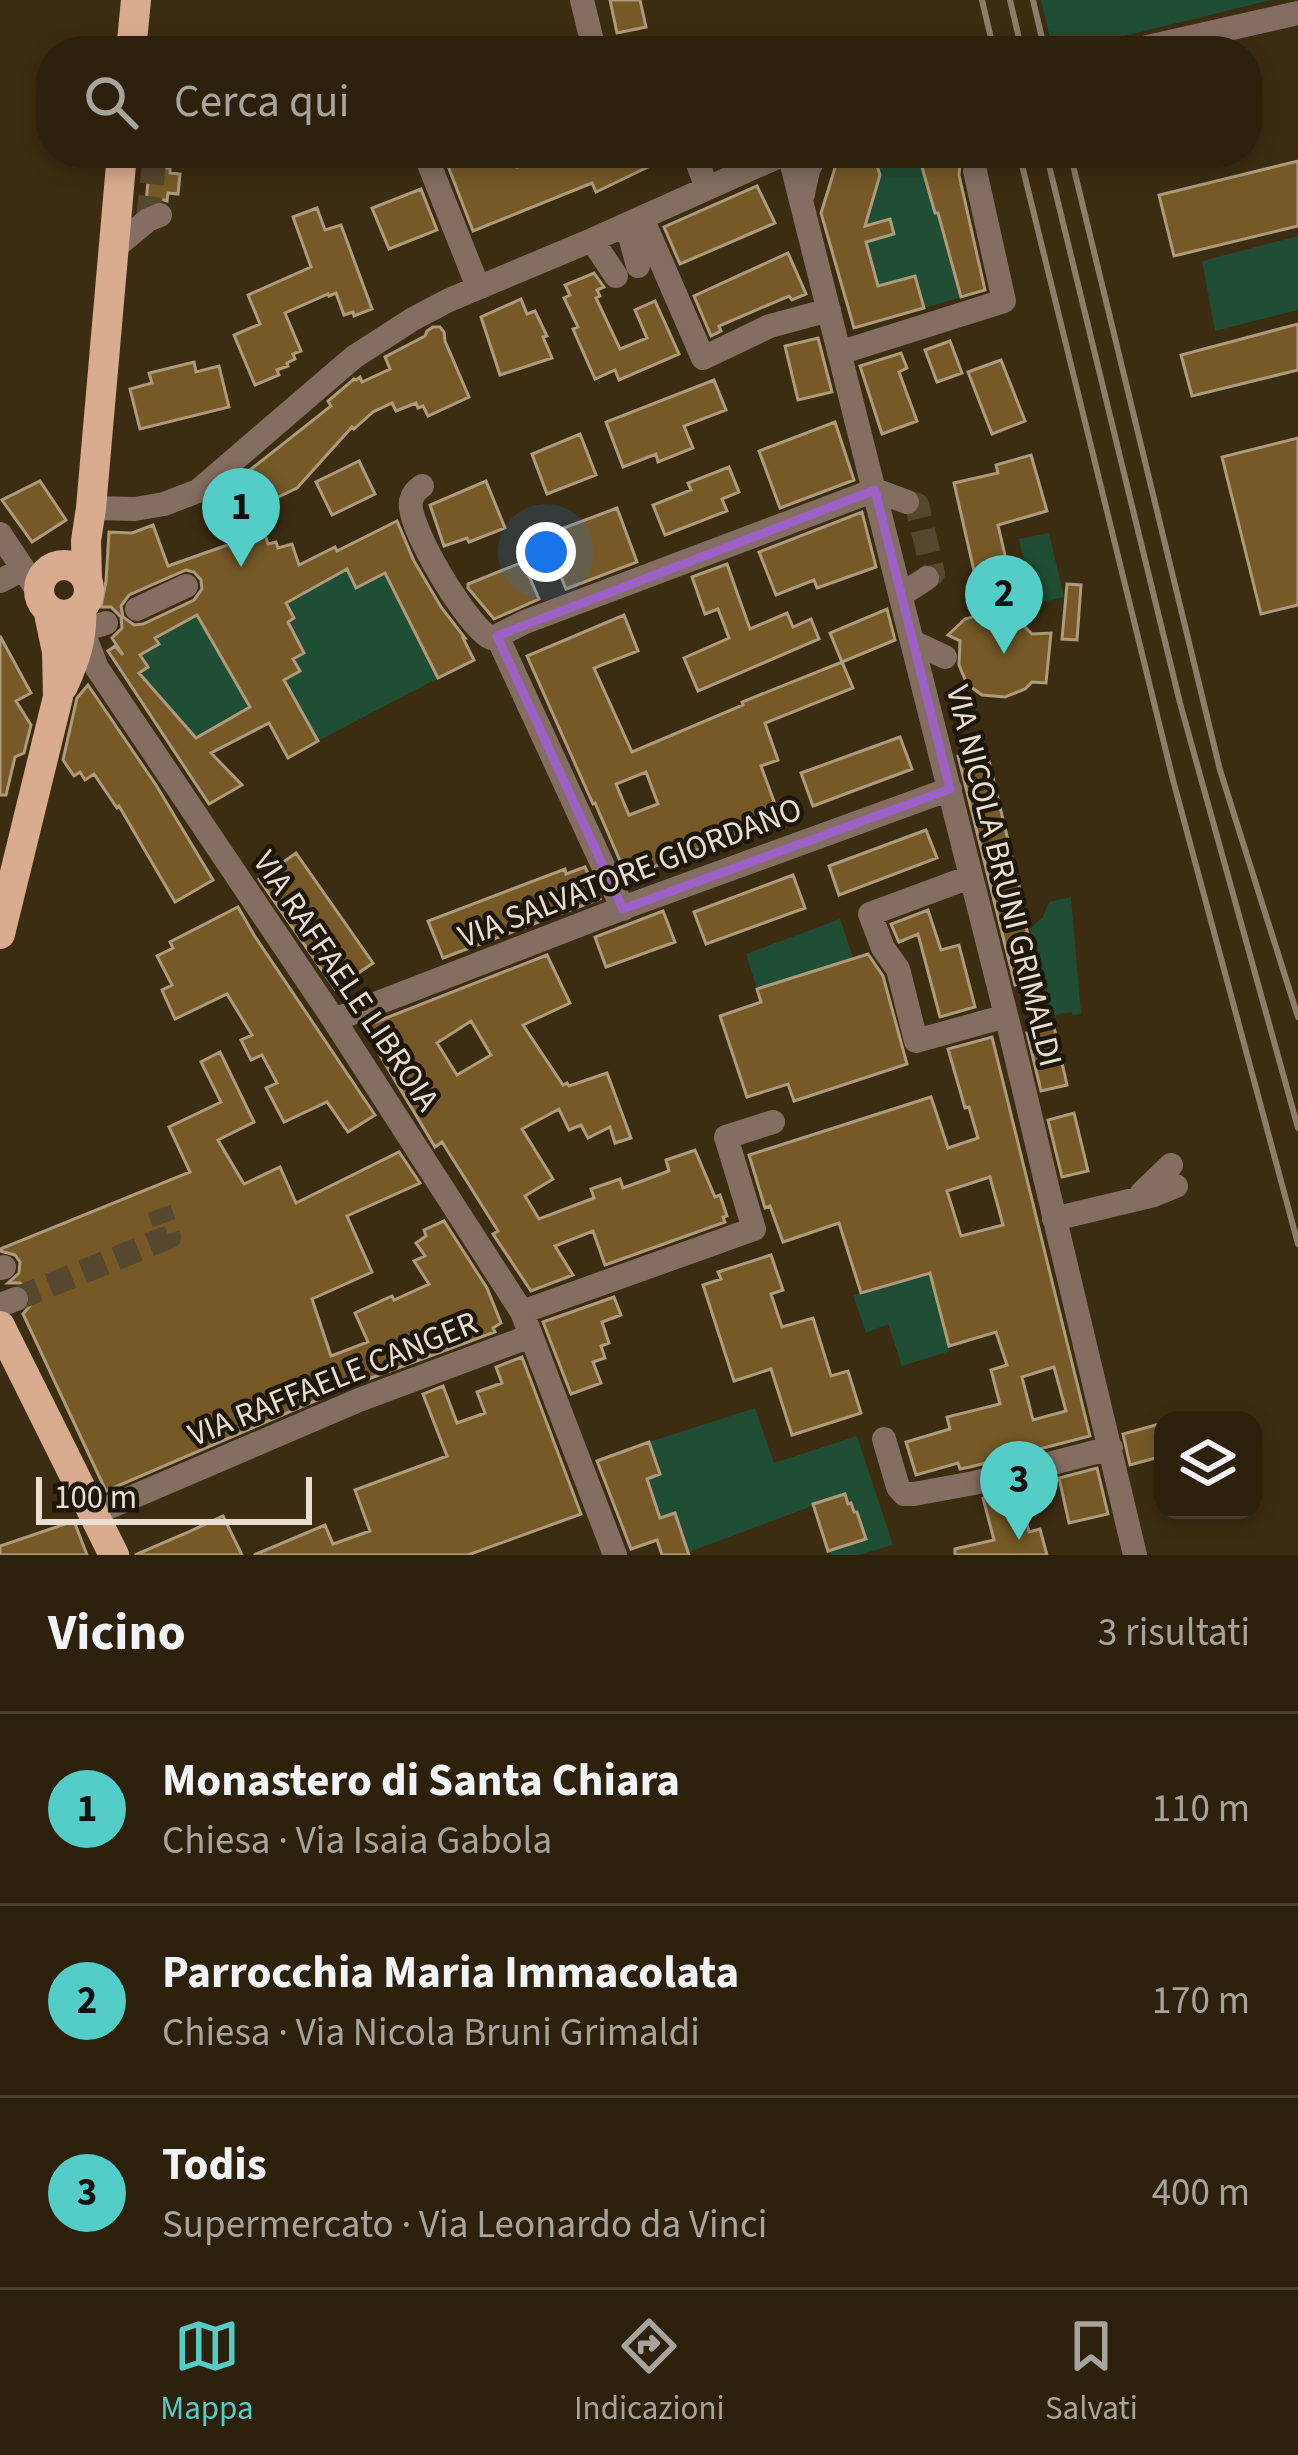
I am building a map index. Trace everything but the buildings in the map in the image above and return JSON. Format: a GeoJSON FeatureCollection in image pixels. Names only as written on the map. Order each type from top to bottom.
{"type":"FeatureCollection","features":[{"type":"Feature","properties":{"kind":"main road"},"geometry":{"type":"LineString","coordinates":[[132,36],[136,0]]}},
{"type":"Feature","properties":{"kind":"main road"},"geometry":{"type":"LineString","coordinates":[[0,934],[58,697],[84,632],[86,541],[121,168]]}},
{"type":"Feature","properties":{"kind":"main road"},"geometry":{"type":"LineString","coordinates":[[42,582],[86,541]]}},
{"type":"Feature","properties":{"kind":"main road"},"geometry":{"type":"LineString","coordinates":[[42,582],[69,565],[76,568],[84,632]]}},
{"type":"Feature","properties":{"kind":"main road"},"geometry":{"type":"LineString","coordinates":[[42,582],[84,632]]}},
{"type":"Feature","properties":{"kind":"main road"},"geometry":{"type":"LineString","coordinates":[[5,1310],[7,1360],[114,1555]]}},
{"type":"Feature","properties":{"kind":"street"},"geometry":{"type":"LineString","coordinates":[[582,0],[590,36]]}},
{"type":"Feature","properties":{"kind":"street"},"geometry":{"type":"LineString","coordinates":[[1196,36],[1298,13]]}},
{"type":"Feature","properties":{"kind":"street"},"geometry":{"type":"LineString","coordinates":[[432,168],[478,287]]}},
{"type":"Feature","properties":{"kind":"street"},"geometry":{"type":"LineString","coordinates":[[700,168],[707,188]]}},
{"type":"Feature","properties":{"kind":"street"},"geometry":{"type":"LineString","coordinates":[[92,508],[135,509],[198,490],[354,357],[412,319],[753,168]]}},
{"type":"Feature","properties":{"kind":"street","name":"VIA NICOLA BRUNI GRIMALDI"},"geometry":{"type":"LineString","coordinates":[[792,168],[1006,1016],[1111,1448],[1128,1548]]}},
{"type":"Feature","properties":{"kind":"street","name":"VIA NICOLA BRUNI GRIMALDI"},"geometry":{"type":"LineString","coordinates":[[804,214],[803,196],[811,168]]}},
{"type":"Feature","properties":{"kind":"street"},"geometry":{"type":"LineString","coordinates":[[839,353],[1004,301],[975,171]]}},
{"type":"Feature","properties":{"kind":"street"},"geometry":{"type":"LineString","coordinates":[[113,249],[160,215]]}},
{"type":"Feature","properties":{"kind":"street"},"geometry":{"type":"LineString","coordinates":[[592,240],[627,271],[635,221]]}},
{"type":"Feature","properties":{"kind":"street"},"geometry":{"type":"LineString","coordinates":[[635,221],[703,358],[770,326],[829,310]]}},
{"type":"Feature","properties":{"kind":"street"},"geometry":{"type":"LineString","coordinates":[[422,486],[410,503],[412,519],[458,602],[483,635],[491,638],[875,490],[907,502]]}},
{"type":"Feature","properties":{"kind":"street"},"geometry":{"type":"LineString","coordinates":[[0,534],[42,582]]}},
{"type":"Feature","properties":{"kind":"street"},"geometry":{"type":"LineString","coordinates":[[901,595],[927,578]]}},
{"type":"Feature","properties":{"kind":"street"},"geometry":{"type":"LineString","coordinates":[[0,581],[42,582]]}},
{"type":"Feature","properties":{"kind":"street"},"geometry":{"type":"LineString","coordinates":[[137,609],[186,586]]}},
{"type":"Feature","properties":{"kind":"street","name":"VIA RAFFAELE LIBROIA"},"geometry":{"type":"LineString","coordinates":[[84,632],[526,1324],[615,1555]]}},
{"type":"Feature","properties":{"kind":"street"},"geometry":{"type":"LineString","coordinates":[[497,636],[622,909]]}},
{"type":"Feature","properties":{"kind":"street"},"geometry":{"type":"LineString","coordinates":[[914,642],[945,657]]}},
{"type":"Feature","properties":{"kind":"street","name":"VIA SALVATORE GIORDANO"},"geometry":{"type":"LineString","coordinates":[[334,1020],[950,789]]}},
{"type":"Feature","properties":{"kind":"street"},"geometry":{"type":"LineString","coordinates":[[970,877],[870,914],[883,948],[898,969],[916,1041],[1006,1016]]}},
{"type":"Feature","properties":{"kind":"street","name":"VIA RAFFAELE CANGER"},"geometry":{"type":"LineString","coordinates":[[93,1514],[754,1229],[727,1137],[773,1122]]}},
{"type":"Feature","properties":{"kind":"street"},"geometry":{"type":"LineString","coordinates":[[1054,1219],[1136,1199],[1174,1176]]}},
{"type":"Feature","properties":{"kind":"street"},"geometry":{"type":"LineString","coordinates":[[884,1439],[904,1494],[974,1483],[1111,1448]]}},
{"type":"Feature","properties":{"kind":"highlighted area"},"geometry":{"type":"Polygon","coordinates":[[[875,490],[950,789],[623,909],[497,636],[875,490]]]}},
{"type":"Feature","properties":{"kind":"green space"},"geometry":{"type":"Polygon","coordinates":[[[1041,0],[1271,0],[1124,36],[1049,36],[1041,0]]]}},
{"type":"Feature","properties":{"kind":"green space"},"geometry":{"type":"Polygon","coordinates":[[[878,168],[922,168],[961,297],[924,308],[915,276],[878,286],[866,242],[894,233],[889,219],[866,224],[880,175],[878,168]]]}},
{"type":"Feature","properties":{"kind":"green space"},"geometry":{"type":"Polygon","coordinates":[[[1298,236],[1298,310],[1215,331],[1202,261],[1298,236]]]}},
{"type":"Feature","properties":{"kind":"green space"},"geometry":{"type":"Polygon","coordinates":[[[1049,533],[1064,597],[1034,604],[1019,539],[1049,533]]]}},
{"type":"Feature","properties":{"kind":"green space"},"geometry":{"type":"Polygon","coordinates":[[[347,569],[357,588],[385,573],[438,678],[318,741],[275,670],[300,671],[293,659],[304,653],[295,635],[267,634],[293,619],[286,603],[347,569]]]}},
{"type":"Feature","properties":{"kind":"green space"},"geometry":{"type":"Polygon","coordinates":[[[197,615],[250,707],[196,738],[139,673],[148,667],[140,655],[159,644],[155,638],[197,615]]]}},
{"type":"Feature","properties":{"kind":"green space"},"geometry":{"type":"Polygon","coordinates":[[[1071,897],[1081,1014],[1051,1016],[1030,929],[1043,917],[1049,902],[1071,897]]]}},
{"type":"Feature","properties":{"kind":"green space"},"geometry":{"type":"Polygon","coordinates":[[[840,919],[853,958],[757,989],[746,954],[840,919]]]}},
{"type":"Feature","properties":{"kind":"green space"},"geometry":{"type":"Polygon","coordinates":[[[930,1273],[950,1351],[902,1366],[888,1324],[866,1333],[853,1295],[930,1273]]]}},
{"type":"Feature","properties":{"kind":"green space"},"geometry":{"type":"Polygon","coordinates":[[[755,1408],[774,1463],[857,1436],[893,1545],[859,1555],[831,1555],[828,1551],[866,1539],[857,1512],[844,1494],[689,1552],[675,1514],[660,1518],[647,1479],[660,1473],[649,1442],[755,1408]]]}},
{"type":"Feature","properties":{"kind":"tunnel"},"geometry":{"type":"LineString","coordinates":[[148,220],[153,168]]}},
{"type":"Feature","properties":{"kind":"tunnel"},"geometry":{"type":"LineString","coordinates":[[907,502],[917,505],[933,573],[927,578]]}},
{"type":"Feature","properties":{"kind":"tunnel"},"geometry":{"type":"LineString","coordinates":[[16,1299],[169,1237],[159,1209]]}},
{"type":"Feature","properties":{"kind":"railway"},"geometry":{"type":"LineString","coordinates":[[982,0],[990,36]]}},
{"type":"Feature","properties":{"kind":"railway"},"geometry":{"type":"LineString","coordinates":[[1010,0],[1018,36]]}},
{"type":"Feature","properties":{"kind":"railway"},"geometry":{"type":"LineString","coordinates":[[1033,0],[1041,36]]}},
{"type":"Feature","properties":{"kind":"railway"},"geometry":{"type":"LineString","coordinates":[[1023,168],[1173,780],[1298,1244]]}},
{"type":"Feature","properties":{"kind":"railway"},"geometry":{"type":"LineString","coordinates":[[1050,168],[1180,703],[1298,1128]]}},
{"type":"Feature","properties":{"kind":"railway"},"geometry":{"type":"LineString","coordinates":[[1074,168],[1220,770],[1298,1017]]}},
{"type":"Feature","properties":{"kind":"place","name":"Monastero di Santa Chiara"},"geometry":{"type":"Point","coordinates":[241,567]}},
{"type":"Feature","properties":{"kind":"place","name":"Parrocchia Maria Immacolata"},"geometry":{"type":"Point","coordinates":[1004,654]}},
{"type":"Feature","properties":{"kind":"place","name":"Todis"},"geometry":{"type":"Point","coordinates":[1019,1540]}}]}
